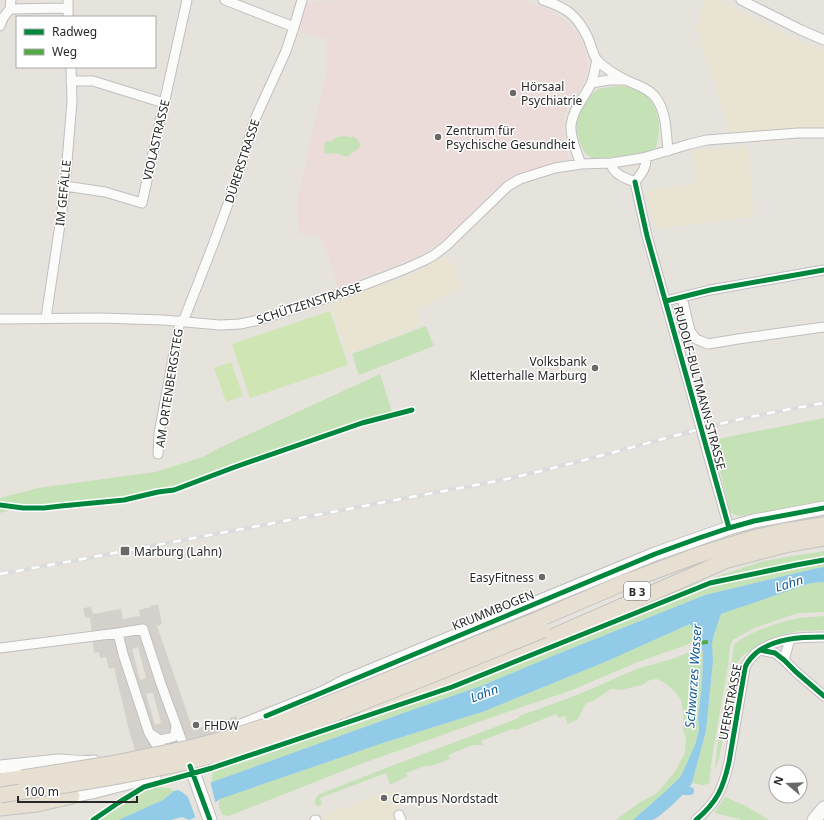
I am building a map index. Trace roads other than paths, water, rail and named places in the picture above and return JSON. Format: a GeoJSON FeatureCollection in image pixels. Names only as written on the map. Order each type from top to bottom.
{"type":"FeatureCollection","features":[{"type":"Feature","properties":{"kind":"highway","name":"B 3"},"geometry":{"type":"LineString","coordinates":[[234,746],[386,705],[436,687],[543,629],[623,583],[706,553],[757,537],[824,525]]}},
{"type":"Feature","properties":{"kind":"highway","name":"B 3"},"geometry":{"type":"LineString","coordinates":[[0,795],[105,779],[191,761],[241,748],[308,724],[657,583],[732,558],[785,545],[824,538]]}},
{"type":"Feature","properties":{"kind":"highway","name":"B 3"},"geometry":{"type":"LineString","coordinates":[[0,782],[110,764],[188,748],[232,737],[303,714],[543,629]]}},
{"type":"Feature","properties":{"kind":"highway"},"geometry":{"type":"LineString","coordinates":[[0,808],[36,804],[72,796]]}},
{"type":"Feature","properties":{"kind":"main road","name":"KRUMMBOGEN"},"geometry":{"type":"LineString","coordinates":[[190,764],[224,742],[232,732],[241,726],[655,554],[729,528],[754,521],[824,508]]}},
{"type":"Feature","properties":{"kind":"main road","name":"KRUMMBOGEN"},"geometry":{"type":"LineString","coordinates":[[190,764],[218,756],[226,752],[234,746],[252,726],[266,716]]}},
{"type":"Feature","properties":{"kind":"main road"},"geometry":{"type":"LineString","coordinates":[[0,767],[67,761],[88,763],[166,750],[182,755],[190,764],[210,820]]}},
{"type":"Feature","properties":{"kind":"main road"},"geometry":{"type":"LineString","coordinates":[[27,764],[37,769],[65,794],[72,796],[92,792],[190,764]]}},
{"type":"Feature","properties":{"kind":"street"},"geometry":{"type":"LineString","coordinates":[[6,0],[11,5],[68,8]]}},
{"type":"Feature","properties":{"kind":"street","name":"VIOLASTRASSE"},"geometry":{"type":"LineString","coordinates":[[65,186],[105,192],[142,203],[188,0]]}},
{"type":"Feature","properties":{"kind":"street"},"geometry":{"type":"LineString","coordinates":[[225,0],[294,27]]}},
{"type":"Feature","properties":{"kind":"street","name":"DÜRERSTRASSE"},"geometry":{"type":"LineString","coordinates":[[181,322],[229,200],[256,117],[286,51],[302,0]]}},
{"type":"Feature","properties":{"kind":"street"},"geometry":{"type":"LineString","coordinates":[[543,0],[572,14],[588,37],[597,60],[614,74],[638,84],[656,97],[663,113],[666,126],[668,151]]}},
{"type":"Feature","properties":{"kind":"street"},"geometry":{"type":"LineString","coordinates":[[741,0],[800,30],[824,40]]}},
{"type":"Feature","properties":{"kind":"street"},"geometry":{"type":"LineString","coordinates":[[0,26],[11,5]]}},
{"type":"Feature","properties":{"kind":"street"},"geometry":{"type":"LineString","coordinates":[[597,60],[591,83],[581,100],[571,126],[574,146],[581,164],[611,163],[646,157],[713,139],[798,133],[824,133]]}},
{"type":"Feature","properties":{"kind":"street","name":"IM GEFÄLLE"},"geometry":{"type":"LineString","coordinates":[[46,318],[65,186],[72,101],[71,68]]}},
{"type":"Feature","properties":{"kind":"street"},"geometry":{"type":"LineString","coordinates":[[591,83],[610,80],[628,80]]}},
{"type":"Feature","properties":{"kind":"street"},"geometry":{"type":"LineString","coordinates":[[71,81],[92,81],[164,103]]}},
{"type":"Feature","properties":{"kind":"street"},"geometry":{"type":"LineString","coordinates":[[611,163],[615,172],[635,182],[645,167],[646,157]]}},
{"type":"Feature","properties":{"kind":"street","name":"SCHÜTZENSTRASSE"},"geometry":{"type":"LineString","coordinates":[[0,320],[99,318],[229,325],[259,320],[348,291],[405,269],[434,255],[508,186],[520,179],[534,174],[556,168],[581,164]]}},
{"type":"Feature","properties":{"kind":"street","name":"RUDOLF-BULTMANN-STRASSE"},"geometry":{"type":"LineString","coordinates":[[635,182],[647,236],[729,528]]}},
{"type":"Feature","properties":{"kind":"street"},"geometry":{"type":"LineString","coordinates":[[666,301],[710,290],[824,270]]}},
{"type":"Feature","properties":{"kind":"street"},"geometry":{"type":"LineString","coordinates":[[682,297],[690,331],[696,339],[708,344],[824,327]]}},
{"type":"Feature","properties":{"kind":"street","name":"AM ORTENBERGSTEG"},"geometry":{"type":"LineString","coordinates":[[158,454],[159,433],[181,322]]}},
{"type":"Feature","properties":{"kind":"street"},"geometry":{"type":"LineString","coordinates":[[0,648],[143,629],[190,764]]}},
{"type":"Feature","properties":{"kind":"street"},"geometry":{"type":"LineString","coordinates":[[118,633],[123,654],[148,733],[156,744],[166,750]]}},
{"type":"Feature","properties":{"kind":"street","name":"UFERSTRASSE"},"geometry":{"type":"LineString","coordinates":[[696,820],[713,803],[722,786],[729,762],[745,665],[760,650],[770,644],[801,637],[824,637]]}},
{"type":"Feature","properties":{"kind":"street"},"geometry":{"type":"LineString","coordinates":[[784,660],[790,639]]}},
{"type":"Feature","properties":{"kind":"street"},"geometry":{"type":"LineString","coordinates":[[760,650],[775,653],[824,696]]}},
{"type":"Feature","properties":{"kind":"street"},"geometry":{"type":"LineString","coordinates":[[148,733],[160,740],[173,737],[176,725]]}},
{"type":"Feature","properties":{"kind":"water","name":"Lahn"},"geometry":{"type":"Polygon","coordinates":[[[824,567],[824,582],[811,583],[721,614],[712,643],[713,661],[706,731],[692,783],[673,804],[661,815],[652,820],[633,820],[681,776],[695,745],[699,730],[698,718],[702,683],[703,653],[700,645],[700,636],[690,624],[605,662],[485,711],[383,743],[220,799],[189,820],[182,817],[171,820],[118,820],[163,800],[174,791],[212,782],[481,686],[705,595],[824,567]]]}},
{"type":"Feature","properties":{"kind":"waterway","name":"Schwarzes Wasser"},"geometry":{"type":"LineString","coordinates":[[681,791],[690,791]]}},
{"type":"Feature","properties":{"kind":"railway"},"geometry":{"type":"LineString","coordinates":[[0,574],[497,481],[577,462],[722,423],[824,403]]}},
{"type":"Feature","properties":{"kind":"place","name":"Hörsaal Psychiatrie"},"geometry":{"type":"Point","coordinates":[513,93]}},
{"type":"Feature","properties":{"kind":"place","name":"Zentrum für Psychische Gesundheit"},"geometry":{"type":"Point","coordinates":[438,137]}},
{"type":"Feature","properties":{"kind":"place","name":"Volksbank Kletterhalle Marburg"},"geometry":{"type":"Point","coordinates":[595,368]}},
{"type":"Feature","properties":{"kind":"place","name":"Marburg (Lahn)"},"geometry":{"type":"Point","coordinates":[125,551]}},
{"type":"Feature","properties":{"kind":"place","name":"EasyFitness"},"geometry":{"type":"Point","coordinates":[542,577]}},
{"type":"Feature","properties":{"kind":"place","name":"FHDW"},"geometry":{"type":"Point","coordinates":[196,725]}},
{"type":"Feature","properties":{"kind":"place","name":"Campus Nordstadt"},"geometry":{"type":"Point","coordinates":[384,798]}}]}
